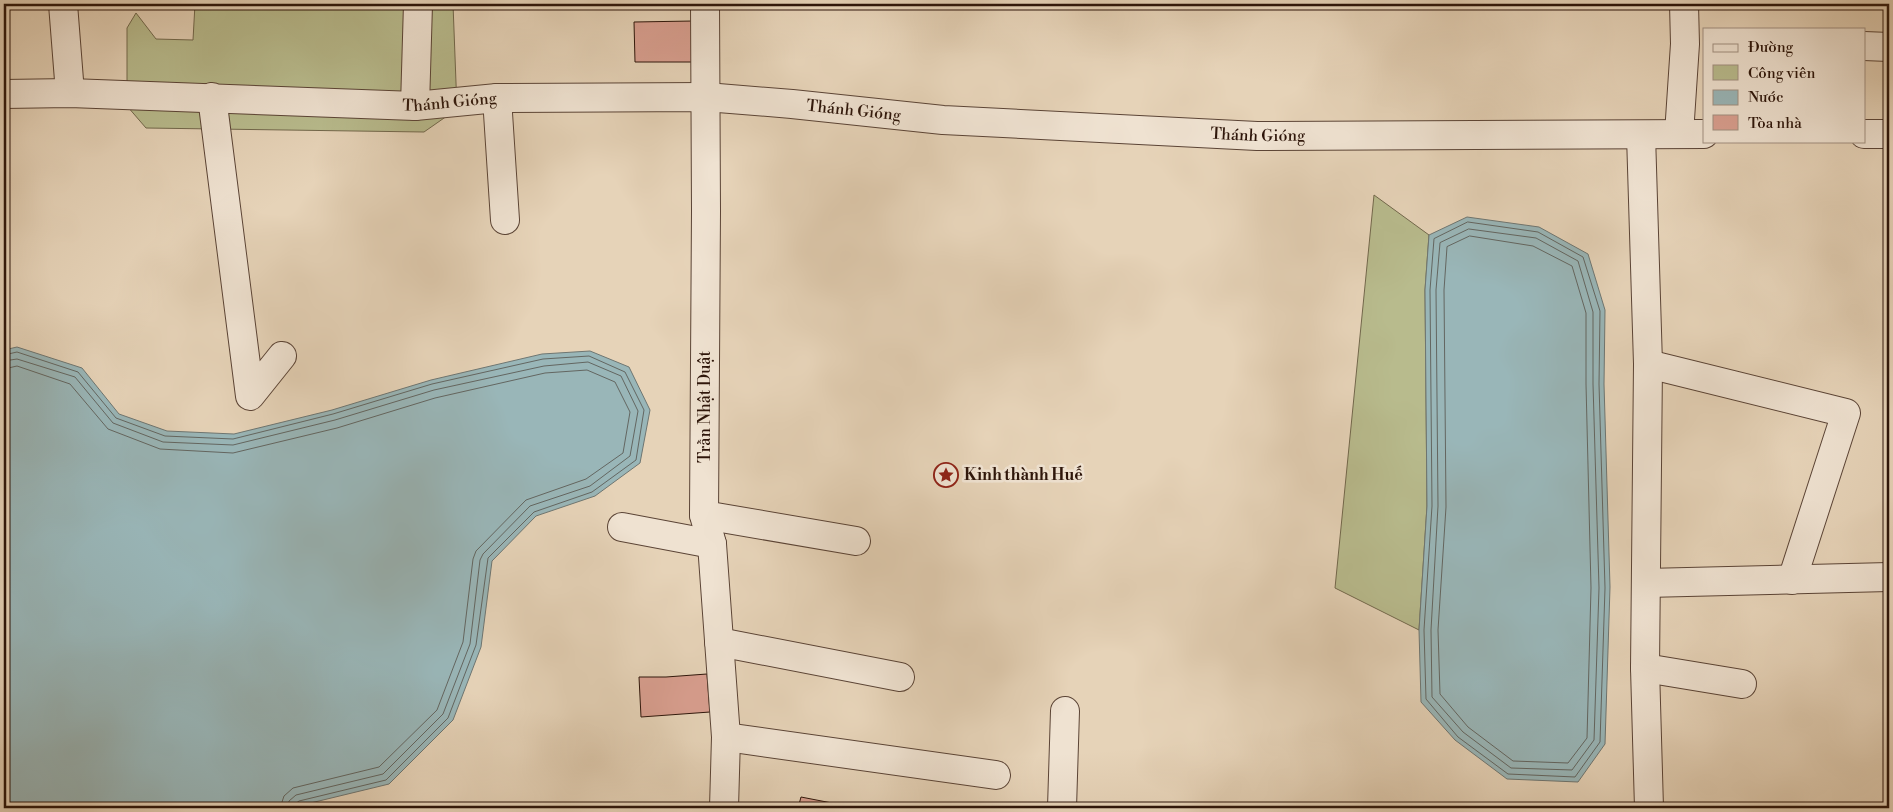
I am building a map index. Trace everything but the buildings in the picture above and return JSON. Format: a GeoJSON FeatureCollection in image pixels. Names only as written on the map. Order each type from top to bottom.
{"type":"FeatureCollection","features":[{"type":"Feature","properties":{"kind":"street"},"geometry":{"type":"LineString","coordinates":[[63,4],[70,92]]}},
{"type":"Feature","properties":{"kind":"street"},"geometry":{"type":"LineString","coordinates":[[415,106],[418,4]]}},
{"type":"Feature","properties":{"kind":"street","name":"Trần Nhật Duật"},"geometry":{"type":"LineString","coordinates":[[705,4],[704,515],[712,544],[726,736],[724,808]]}},
{"type":"Feature","properties":{"kind":"street"},"geometry":{"type":"LineString","coordinates":[[1684,4],[1694,44],[1691,134]]}},
{"type":"Feature","properties":{"kind":"street"},"geometry":{"type":"LineString","coordinates":[[1866,46],[1889,47]]}},
{"type":"Feature","properties":{"kind":"street","name":"Thánh Gióng"},"geometry":{"type":"LineString","coordinates":[[4,94],[70,92],[415,106],[497,98],[706,97],[943,120],[1257,136],[1691,134]]}},
{"type":"Feature","properties":{"kind":"street"},"geometry":{"type":"LineString","coordinates":[[212,97],[250,396],[282,356]]}},
{"type":"Feature","properties":{"kind":"street"},"geometry":{"type":"LineString","coordinates":[[497,98],[505,220]]}},
{"type":"Feature","properties":{"kind":"street"},"geometry":{"type":"LineString","coordinates":[[1866,134],[1889,134]]}},
{"type":"Feature","properties":{"kind":"street"},"geometry":{"type":"LineString","coordinates":[[1641,135],[1648,364],[1645,668],[1649,808]]}},
{"type":"Feature","properties":{"kind":"street"},"geometry":{"type":"LineString","coordinates":[[1648,364],[1846,413],[1792,580]]}},
{"type":"Feature","properties":{"kind":"street"},"geometry":{"type":"LineString","coordinates":[[704,515],[856,541]]}},
{"type":"Feature","properties":{"kind":"street"},"geometry":{"type":"LineString","coordinates":[[622,527],[712,544]]}},
{"type":"Feature","properties":{"kind":"street"},"geometry":{"type":"LineString","coordinates":[[1646,583],[1889,577]]}},
{"type":"Feature","properties":{"kind":"street"},"geometry":{"type":"LineString","coordinates":[[718,642],[900,677]]}},
{"type":"Feature","properties":{"kind":"street"},"geometry":{"type":"LineString","coordinates":[[1645,668],[1742,684]]}},
{"type":"Feature","properties":{"kind":"street"},"geometry":{"type":"LineString","coordinates":[[1062,808],[1065,711]]}},
{"type":"Feature","properties":{"kind":"street"},"geometry":{"type":"LineString","coordinates":[[726,736],[996,775]]}},
{"type":"Feature","properties":{"kind":"green space"},"geometry":{"type":"Polygon","coordinates":[[[195,4],[453,4],[457,109],[424,132],[146,128],[127,106],[127,28],[136,13],[156,39],[193,40],[195,4]]]}},
{"type":"Feature","properties":{"kind":"green space"},"geometry":{"type":"Polygon","coordinates":[[[1374,195],[1429,235],[1425,290],[1427,506],[1419,630],[1335,588],[1374,195]]]}},
{"type":"Feature","properties":{"kind":"water"},"geometry":{"type":"Polygon","coordinates":[[[1467,217],[1539,227],[1588,254],[1605,310],[1604,384],[1610,587],[1605,744],[1578,782],[1507,779],[1455,740],[1421,702],[1419,630],[1427,506],[1425,290],[1429,235],[1467,217]]]}},
{"type":"Feature","properties":{"kind":"water"},"geometry":{"type":"Polygon","coordinates":[[[17,347],[82,368],[119,414],[167,431],[234,434],[332,410],[431,380],[542,354],[590,351],[629,367],[650,410],[640,463],[595,496],[536,516],[492,561],[481,647],[453,720],[389,784],[290,808],[4,808],[4,350],[17,347]]]}},
{"type":"Feature","properties":{"kind":"place","name":"Kinh thành Huế"},"geometry":{"type":"Point","coordinates":[946,475]}}]}
